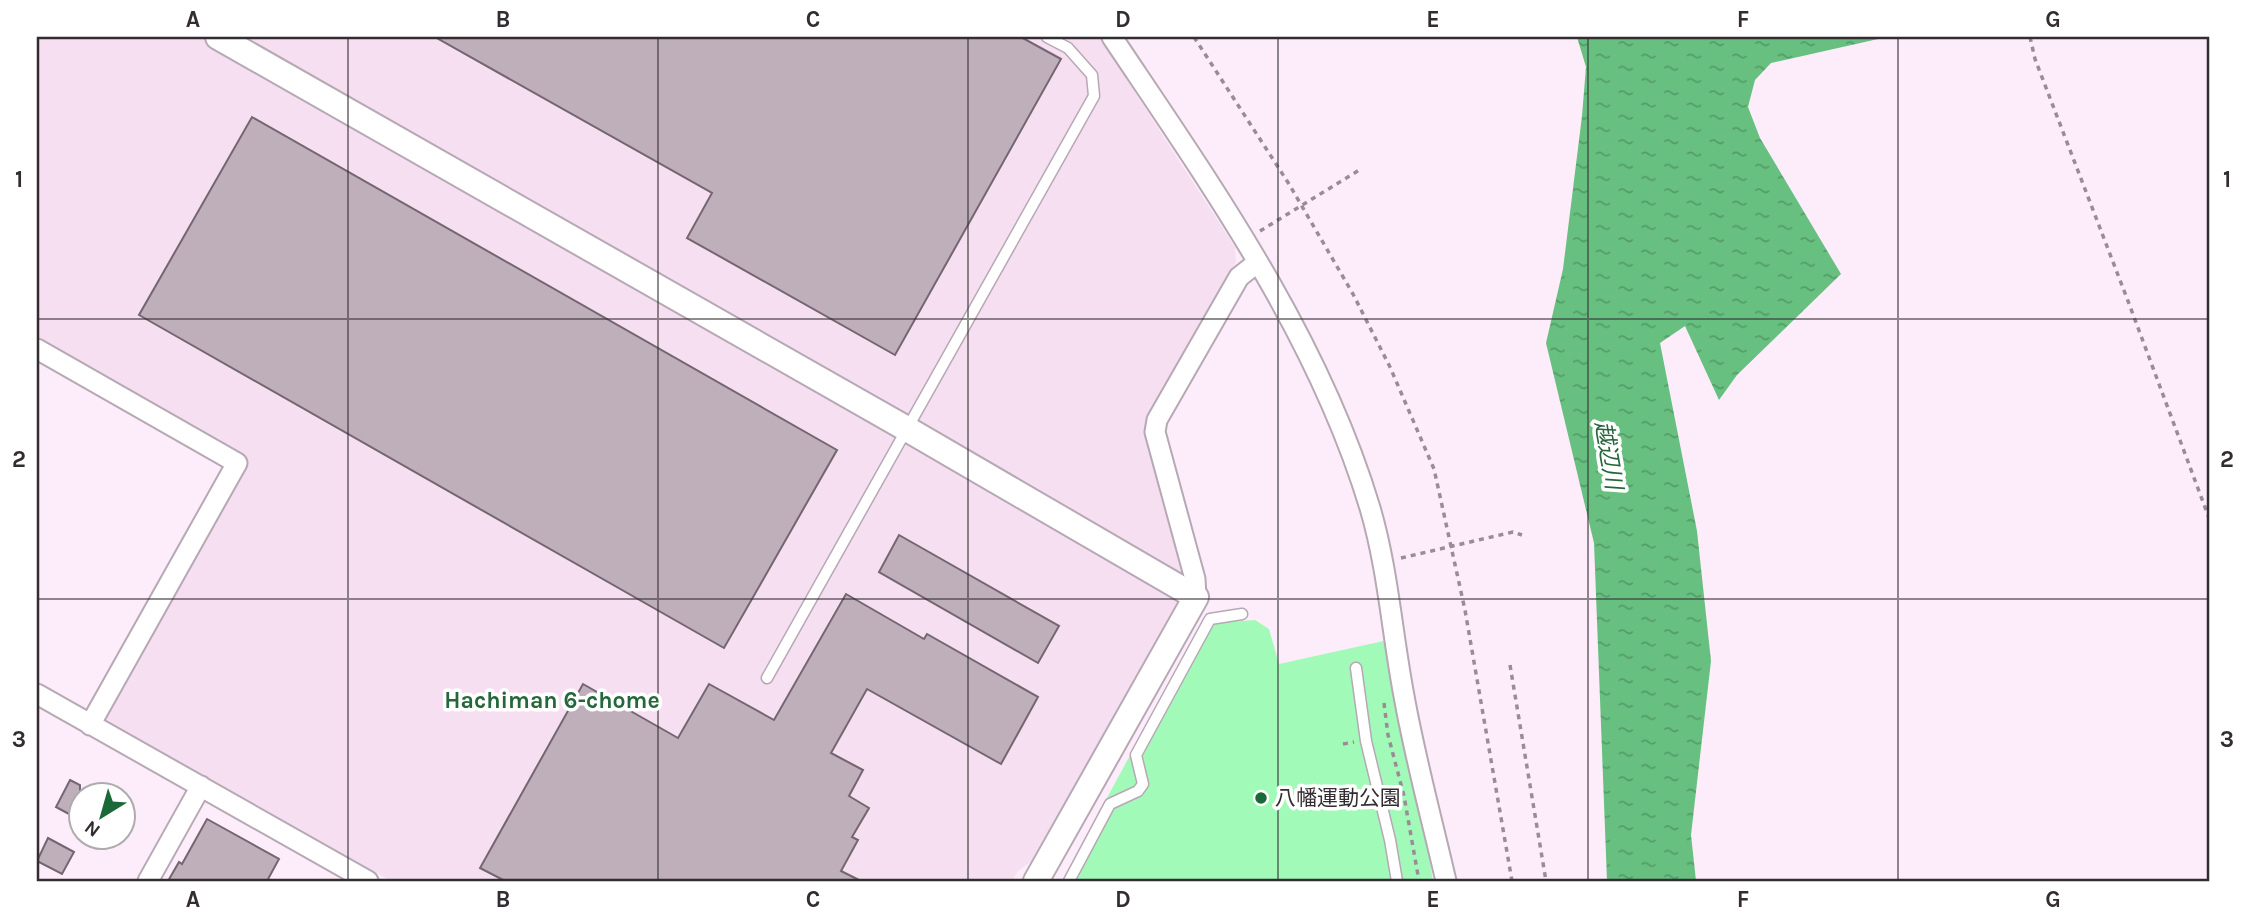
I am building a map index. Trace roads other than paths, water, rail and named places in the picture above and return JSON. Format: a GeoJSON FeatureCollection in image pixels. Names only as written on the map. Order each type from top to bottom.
{"type":"FeatureCollection","features":[{"type":"Feature","properties":{"kind":"street"},"geometry":{"type":"LineString","coordinates":[[218,37],[907,429],[1199,608]]}},
{"type":"Feature","properties":{"kind":"street"},"geometry":{"type":"LineString","coordinates":[[1112,37],[1258,262],[1298,335],[1344,435],[1370,509],[1383,562],[1404,696],[1446,881]]}},
{"type":"Feature","properties":{"kind":"street"},"geometry":{"type":"LineString","coordinates":[[1036,881],[1199,608],[1195,579],[1155,432],[1157,420],[1239,277],[1258,262]]}},
{"type":"Feature","properties":{"kind":"street"},"geometry":{"type":"LineString","coordinates":[[37,349],[237,463],[90,725]]}},
{"type":"Feature","properties":{"kind":"street"},"geometry":{"type":"LineString","coordinates":[[37,694],[368,881]]}},
{"type":"Feature","properties":{"kind":"street"},"geometry":{"type":"LineString","coordinates":[[148,881],[201,786]]}},
{"type":"Feature","properties":{"kind":"lane"},"geometry":{"type":"LineString","coordinates":[[767,678],[1094,96],[1092,75],[1068,48],[1047,37]]}},
{"type":"Feature","properties":{"kind":"lane"},"geometry":{"type":"LineString","coordinates":[[1069,881],[1110,804],[1138,790],[1143,784],[1136,755],[1199,608],[1242,614]]}},
{"type":"Feature","properties":{"kind":"lane"},"geometry":{"type":"LineString","coordinates":[[1356,668],[1366,741],[1397,881]]}},
{"type":"Feature","properties":{"kind":"water","name":"越辺川"},"geometry":{"type":"Polygon","coordinates":[[[1577,37],[1887,37],[1771,63],[1755,80],[1748,107],[1760,138],[1841,274],[1737,375],[1719,400],[1685,326],[1660,343],[1697,531],[1711,661],[1691,835],[1696,881],[1607,881],[1594,543],[1546,343],[1563,269],[1582,116],[1586,67],[1577,37]]]}},
{"type":"Feature","properties":{"kind":"place","name":"八幡運動公園"},"geometry":{"type":"Point","coordinates":[1261,798]}},
{"type":"Feature","properties":{"kind":"district","name":"Hachiman 6-chome"},"geometry":{"type":"Point","coordinates":[552,700]}}]}
